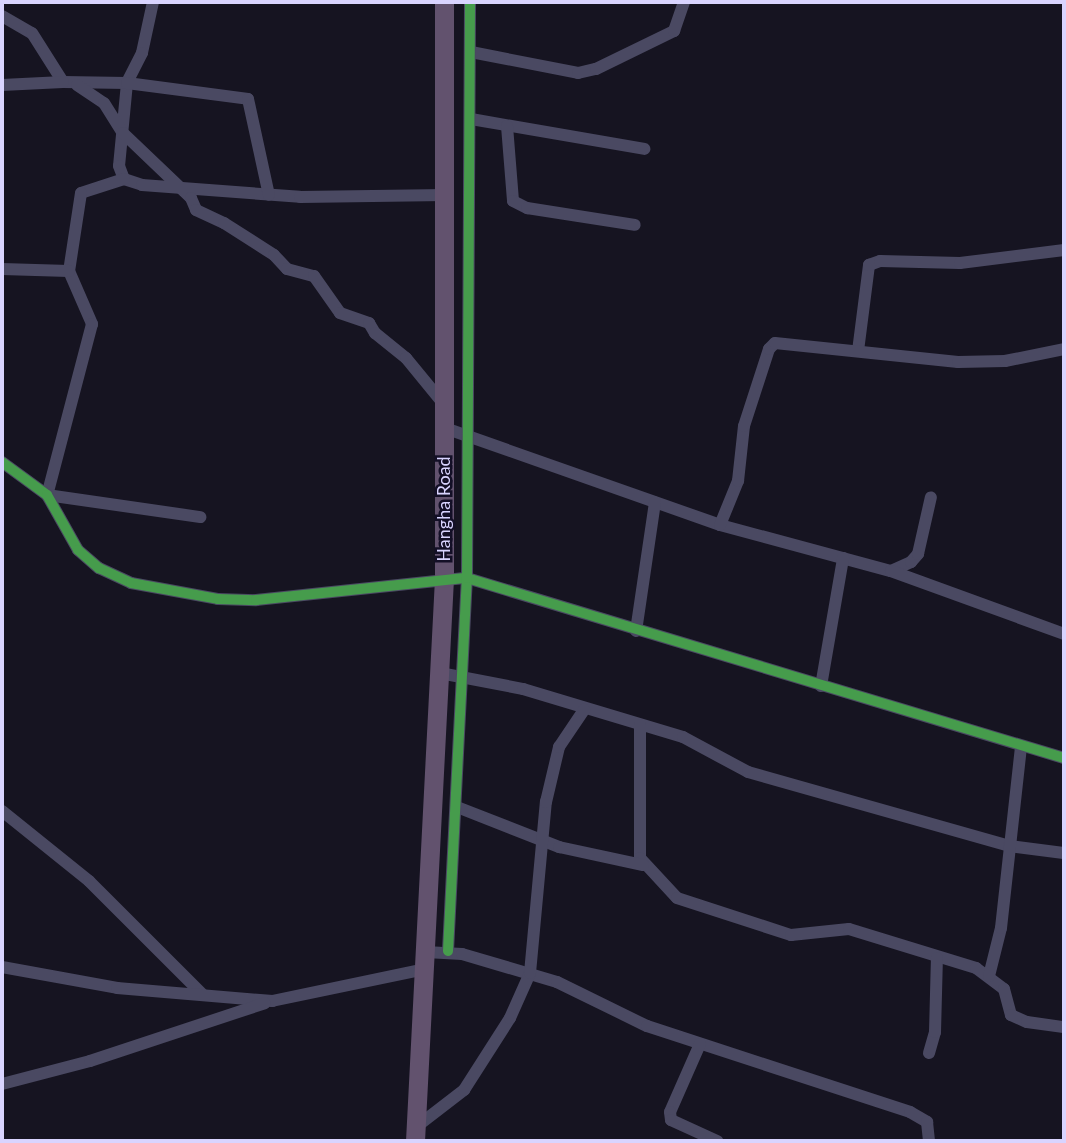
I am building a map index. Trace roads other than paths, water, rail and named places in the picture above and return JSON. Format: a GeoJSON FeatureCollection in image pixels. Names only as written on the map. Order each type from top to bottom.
{"type":"FeatureCollection","features":[{"type":"Feature","properties":{"kind":"highway","name":"Hangha Road"},"geometry":{"type":"LineString","coordinates":[[415,1134],[444,578],[444,2]]}},
{"type":"Feature","properties":{"kind":"street"},"geometry":{"type":"LineString","coordinates":[[124,179],[119,166],[127,83],[142,53],[153,2]]}},
{"type":"Feature","properties":{"kind":"street"},"geometry":{"type":"LineString","coordinates":[[448,951],[467,578],[470,2]]}},
{"type":"Feature","properties":{"kind":"street"},"geometry":{"type":"LineString","coordinates":[[471,52],[578,74],[596,69],[668,36],[684,2]]}},
{"type":"Feature","properties":{"kind":"street"},"geometry":{"type":"LineString","coordinates":[[2,16],[32,33],[63,82]]}},
{"type":"Feature","properties":{"kind":"street"},"geometry":{"type":"LineString","coordinates":[[2,85],[127,83],[248,99],[269,195]]}},
{"type":"Feature","properties":{"kind":"street"},"geometry":{"type":"LineString","coordinates":[[77,85],[104,103],[123,133],[178,186],[207,219],[224,223],[274,255],[287,269],[314,276],[340,313],[369,323],[375,334],[406,358],[434,397],[443,403]]}},
{"type":"Feature","properties":{"kind":"street"},"geometry":{"type":"LineString","coordinates":[[471,119],[644,149]]}},
{"type":"Feature","properties":{"kind":"street"},"geometry":{"type":"LineString","coordinates":[[507,126],[513,201],[527,208],[635,225]]}},
{"type":"Feature","properties":{"kind":"street"},"geometry":{"type":"LineString","coordinates":[[47,495],[93,324],[69,271],[81,193],[124,179],[142,185],[269,195],[445,194]]}},
{"type":"Feature","properties":{"kind":"street"},"geometry":{"type":"LineString","coordinates":[[858,351],[869,265],[880,261],[960,263],[1064,250]]}},
{"type":"Feature","properties":{"kind":"street"},"geometry":{"type":"LineString","coordinates":[[2,269],[69,271]]}},
{"type":"Feature","properties":{"kind":"street"},"geometry":{"type":"LineString","coordinates":[[720,525],[733,502],[744,426],[769,349],[775,343],[958,362],[1005,361],[1064,349]]}},
{"type":"Feature","properties":{"kind":"street"},"geometry":{"type":"LineString","coordinates":[[442,427],[720,525],[770,534],[843,558],[891,570],[1064,634]]}},
{"type":"Feature","properties":{"kind":"street"},"geometry":{"type":"LineString","coordinates":[[2,462],[47,495],[78,550],[99,568],[131,583],[218,599],[256,600],[444,578],[467,578],[1064,758]]}},
{"type":"Feature","properties":{"kind":"street"},"geometry":{"type":"LineString","coordinates":[[47,495],[200,517]]}},
{"type":"Feature","properties":{"kind":"street"},"geometry":{"type":"LineString","coordinates":[[891,570],[911,562],[918,554],[932,497]]}},
{"type":"Feature","properties":{"kind":"street"},"geometry":{"type":"LineString","coordinates":[[636,631],[655,502]]}},
{"type":"Feature","properties":{"kind":"street"},"geometry":{"type":"LineString","coordinates":[[821,686],[843,558]]}},
{"type":"Feature","properties":{"kind":"street"},"geometry":{"type":"LineString","coordinates":[[440,673],[523,689],[584,710],[683,737],[748,772],[1009,846],[1064,853]]}},
{"type":"Feature","properties":{"kind":"street"},"geometry":{"type":"LineString","coordinates":[[415,1134],[464,1090],[510,1018],[530,973],[542,839],[559,747],[584,710]]}},
{"type":"Feature","properties":{"kind":"street"},"geometry":{"type":"LineString","coordinates":[[639,725],[638,846],[643,865]]}},
{"type":"Feature","properties":{"kind":"street"},"geometry":{"type":"LineString","coordinates":[[989,976],[1001,928],[1021,746]]}},
{"type":"Feature","properties":{"kind":"street"},"geometry":{"type":"LineString","coordinates":[[457,807],[542,839],[643,865],[677,898],[771,929],[800,936],[849,929],[989,976],[1004,989],[1011,1014],[1027,1022],[1064,1027]]}},
{"type":"Feature","properties":{"kind":"street"},"geometry":{"type":"LineString","coordinates":[[2,811],[89,881],[203,995]]}},
{"type":"Feature","properties":{"kind":"street"},"geometry":{"type":"LineString","coordinates":[[2,1084],[90,1061],[272,1001],[426,960],[448,951],[557,982],[624,1017],[910,1112],[927,1122],[929,1141]]}},
{"type":"Feature","properties":{"kind":"street"},"geometry":{"type":"LineString","coordinates":[[929,1053],[934,1032],[937,958]]}},
{"type":"Feature","properties":{"kind":"street"},"geometry":{"type":"LineString","coordinates":[[2,967],[117,988],[272,1001]]}},
{"type":"Feature","properties":{"kind":"street"},"geometry":{"type":"LineString","coordinates":[[700,1044],[670,1112],[671,1120],[717,1141]]}}]}
